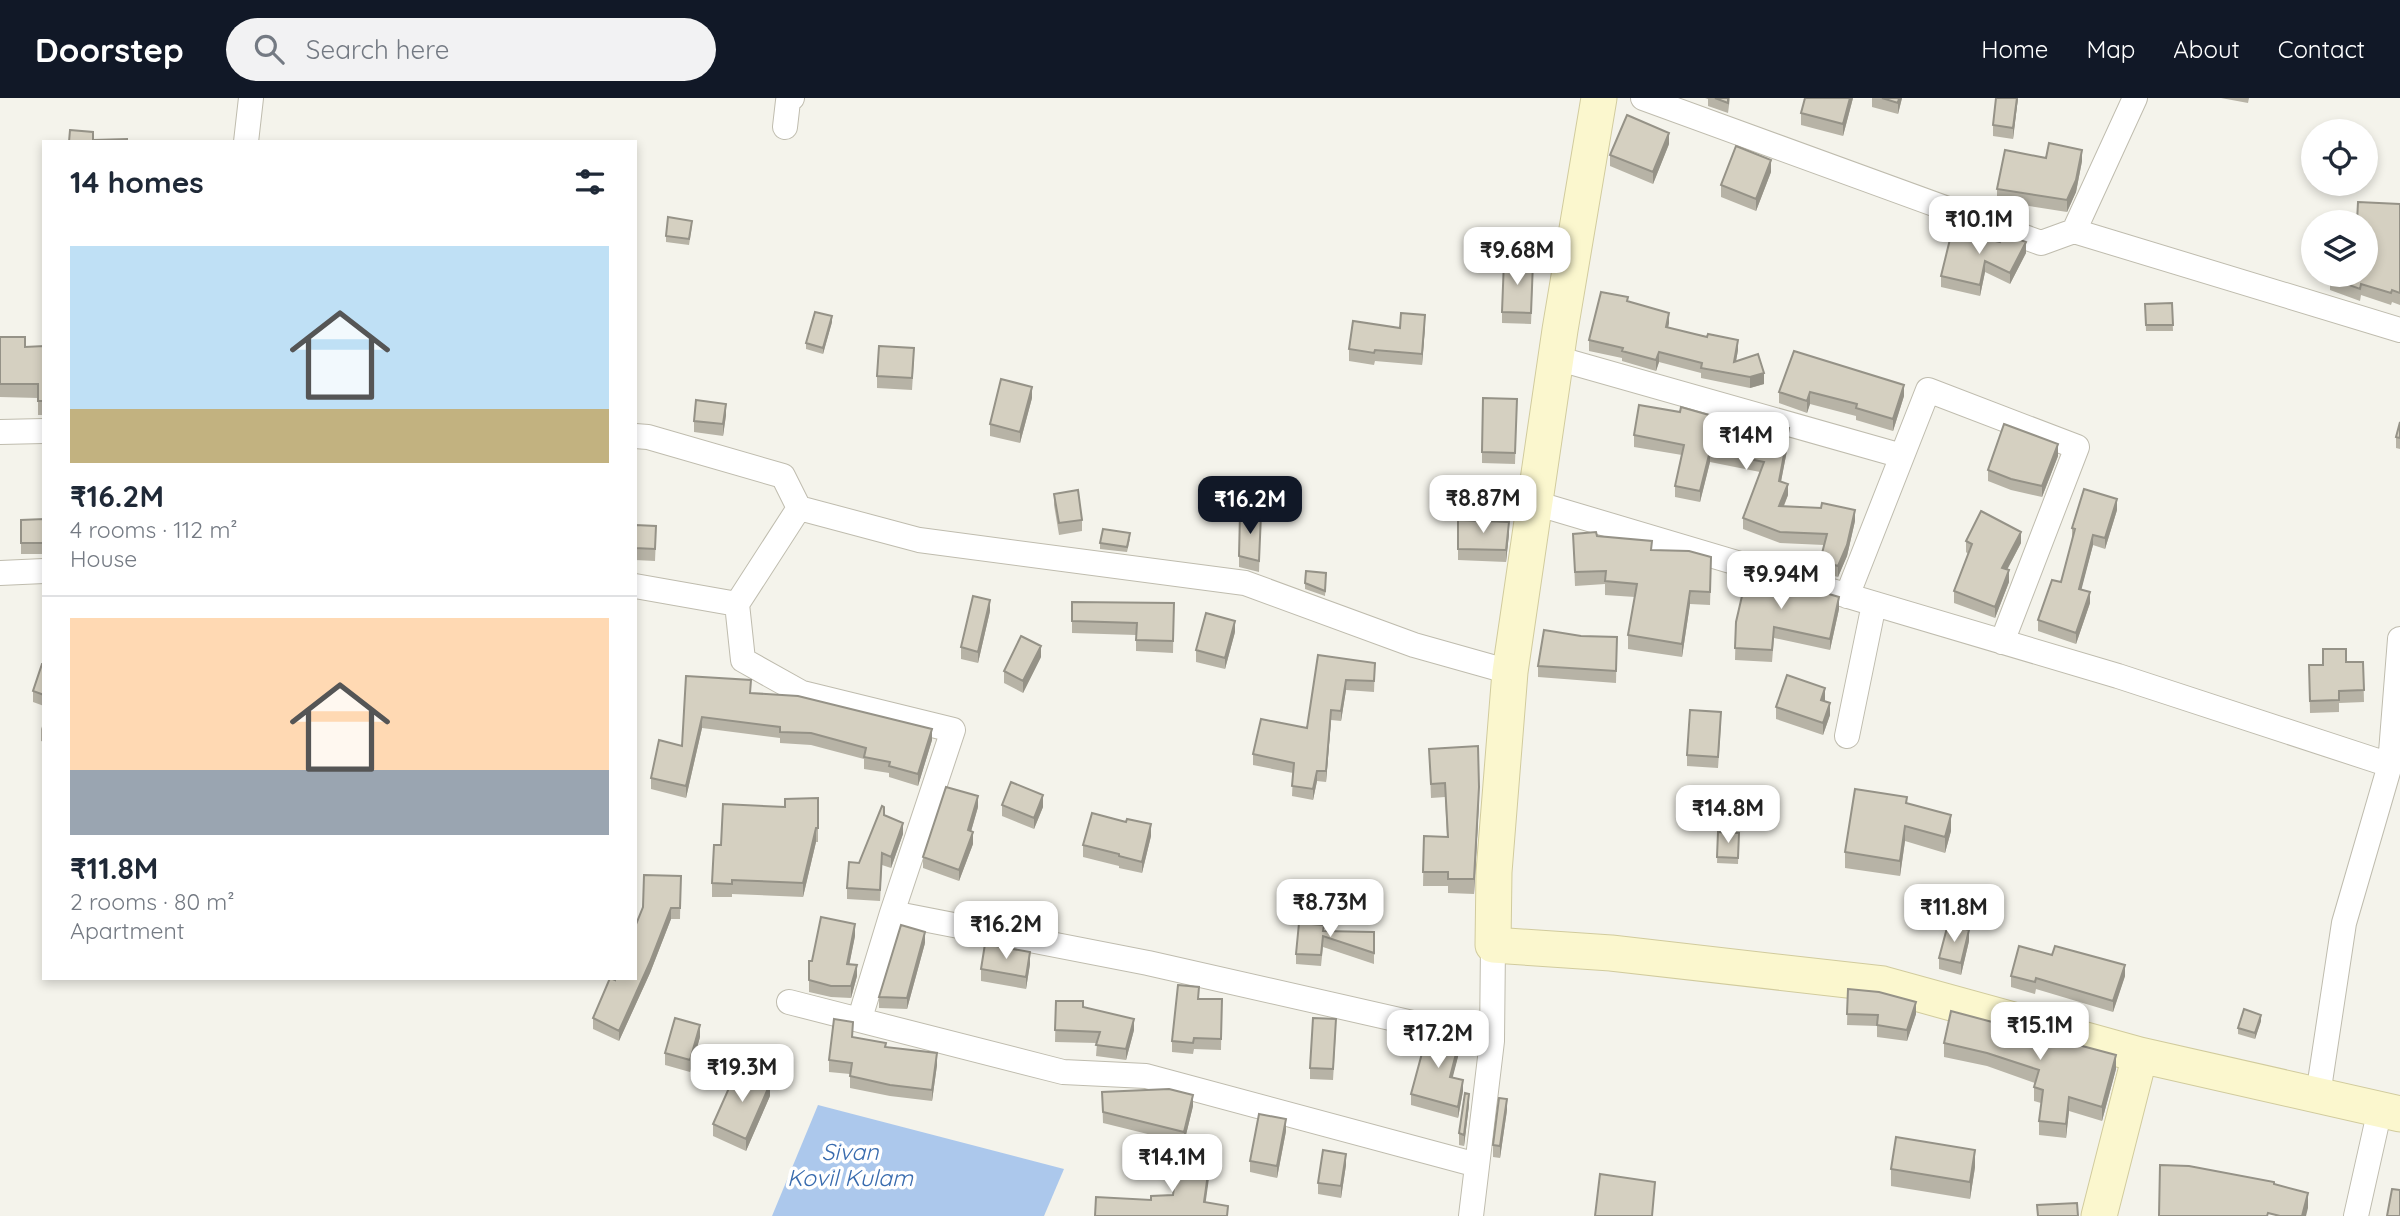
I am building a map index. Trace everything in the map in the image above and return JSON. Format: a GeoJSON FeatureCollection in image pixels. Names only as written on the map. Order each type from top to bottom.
{"type":"FeatureCollection","features":[{"type":"Feature","properties":{"kind":"street"},"geometry":{"type":"LineString","coordinates":[[246,140],[251,98]]}},
{"type":"Feature","properties":{"kind":"street"},"geometry":{"type":"LineString","coordinates":[[785,127],[788,101],[792,98]]}},
{"type":"Feature","properties":{"kind":"street"},"geometry":{"type":"LineString","coordinates":[[1471,1216],[1492,1041],[1494,872],[1510,672],[1556,358],[1599,98]]}},
{"type":"Feature","properties":{"kind":"street"},"geometry":{"type":"LineString","coordinates":[[1643,98],[2041,243],[2074,231],[2400,330]]}},
{"type":"Feature","properties":{"kind":"street"},"geometry":{"type":"LineString","coordinates":[[2074,231],[2134,98]]}},
{"type":"Feature","properties":{"kind":"street"},"geometry":{"type":"LineString","coordinates":[[1556,358],[1902,456]]}},
{"type":"Feature","properties":{"kind":"street"},"geometry":{"type":"LineString","coordinates":[[1847,596],[1928,390],[2077,447],[2002,642]]}},
{"type":"Feature","properties":{"kind":"street"},"geometry":{"type":"LineString","coordinates":[[0,432],[42,431]]}},
{"type":"Feature","properties":{"kind":"street"},"geometry":{"type":"LineString","coordinates":[[637,436],[783,476],[799,508],[919,540],[1244,583],[1414,645],[1510,672]]}},
{"type":"Feature","properties":{"kind":"street"},"geometry":{"type":"LineString","coordinates":[[1535,503],[2118,677],[2389,765]]}},
{"type":"Feature","properties":{"kind":"street"},"geometry":{"type":"LineString","coordinates":[[799,508],[737,604],[743,660],[802,693],[953,730],[860,1018]]}},
{"type":"Feature","properties":{"kind":"street"},"geometry":{"type":"LineString","coordinates":[[0,573],[42,571]]}},
{"type":"Feature","properties":{"kind":"street"},"geometry":{"type":"LineString","coordinates":[[637,586],[737,604]]}},
{"type":"Feature","properties":{"kind":"street"},"geometry":{"type":"LineString","coordinates":[[1847,736],[1874,604]]}},
{"type":"Feature","properties":{"kind":"street"},"geometry":{"type":"LineString","coordinates":[[2318,1096],[2343,923],[2389,765],[2400,639]]}},
{"type":"Feature","properties":{"kind":"street"},"geometry":{"type":"LineString","coordinates":[[892,913],[1148,963],[1492,1041]]}},
{"type":"Feature","properties":{"kind":"street"},"geometry":{"type":"LineString","coordinates":[[1493,945],[1611,953],[1883,984],[2140,1055],[2390,1111],[2356,1216]]}},
{"type":"Feature","properties":{"kind":"street"},"geometry":{"type":"LineString","coordinates":[[789,1002],[1063,1072],[1146,1076],[1477,1165]]}},
{"type":"Feature","properties":{"kind":"street"},"geometry":{"type":"LineString","coordinates":[[2099,1216],[2140,1055]]}},
{"type":"Feature","properties":{"kind":"water","name":"Sivan Kovil Kulam"},"geometry":{"type":"Polygon","coordinates":[[[818,1105],[1064,1169],[1044,1216],[772,1216],[818,1105]]]}},
{"type":"Feature","properties":{"kind":"building"},"geometry":{"type":"Polygon","coordinates":[[[1715,98],[1728,98],[1728,103],[1715,98]]]}},
{"type":"Feature","properties":{"kind":"building"},"geometry":{"type":"Polygon","coordinates":[[[1805,98],[1850,98],[1843,124],[1801,113],[1805,98]]]}},
{"type":"Feature","properties":{"kind":"building"},"geometry":{"type":"Polygon","coordinates":[[[1882,98],[1899,98],[1898,103],[1882,98]]]}},
{"type":"Feature","properties":{"kind":"building"},"geometry":{"type":"Polygon","coordinates":[[[1996,98],[2017,98],[2013,128],[1993,125],[1996,98]]]}},
{"type":"Feature","properties":{"kind":"building"},"geometry":{"type":"Polygon","coordinates":[[[1627,115],[1669,133],[1653,172],[1610,155],[1627,115]]]}},
{"type":"Feature","properties":{"kind":"building"},"geometry":{"type":"Polygon","coordinates":[[[70,130],[93,132],[93,140],[69,140],[70,130]]]}},
{"type":"Feature","properties":{"kind":"building"},"geometry":{"type":"Polygon","coordinates":[[[2049,143],[2082,150],[2076,180],[2067,200],[1997,189],[2005,150],[2046,158],[2049,143]]]}},
{"type":"Feature","properties":{"kind":"building"},"geometry":{"type":"Polygon","coordinates":[[[1736,146],[1771,160],[1756,199],[1721,185],[1736,146]]]}},
{"type":"Feature","properties":{"kind":"building"},"geometry":{"type":"Polygon","coordinates":[[[2358,202],[2400,204],[2400,293],[2371,287],[2378,287],[2378,210],[2358,210],[2358,202]]]}},
{"type":"Feature","properties":{"kind":"building"},"geometry":{"type":"Polygon","coordinates":[[[668,217],[692,221],[689,239],[666,236],[668,217]]]}},
{"type":"Feature","properties":{"kind":"building"},"geometry":{"type":"Polygon","coordinates":[[[1952,231],[2000,242],[2004,234],[2026,242],[2010,273],[1985,261],[1980,285],[1941,276],[1952,231]]]}},
{"type":"Feature","properties":{"kind":"building"},"geometry":{"type":"Polygon","coordinates":[[[1504,260],[1533,262],[1531,313],[1502,312],[1504,260]]]}},
{"type":"Feature","properties":{"kind":"building"},"geometry":{"type":"Polygon","coordinates":[[[1601,292],[1628,297],[1627,301],[1669,313],[1666,327],[1707,337],[1708,334],[1738,340],[1734,362],[1758,354],[1764,373],[1750,377],[1701,368],[1702,363],[1659,352],[1656,360],[1589,340],[1601,292]]]}},
{"type":"Feature","properties":{"kind":"building"},"geometry":{"type":"Polygon","coordinates":[[[2172,303],[2173,325],[2146,325],[2145,304],[2172,303]]]}},
{"type":"Feature","properties":{"kind":"building"},"geometry":{"type":"Polygon","coordinates":[[[815,312],[832,316],[823,348],[806,343],[815,312]]]}},
{"type":"Feature","properties":{"kind":"building"},"geometry":{"type":"Polygon","coordinates":[[[1401,313],[1425,315],[1422,354],[1375,350],[1374,353],[1349,349],[1353,321],[1400,328],[1401,313]]]}},
{"type":"Feature","properties":{"kind":"building"},"geometry":{"type":"Polygon","coordinates":[[[0,337],[25,337],[25,347],[42,346],[42,401],[38,401],[38,384],[0,384],[0,337]]]}},
{"type":"Feature","properties":{"kind":"building"},"geometry":{"type":"Polygon","coordinates":[[[879,346],[914,348],[912,378],[877,376],[879,346]]]}},
{"type":"Feature","properties":{"kind":"building"},"geometry":{"type":"Polygon","coordinates":[[[1794,351],[1904,385],[1893,419],[1856,408],[1857,404],[1810,392],[1807,401],[1779,392],[1794,351]]]}},
{"type":"Feature","properties":{"kind":"building"},"geometry":{"type":"Polygon","coordinates":[[[1001,379],[1032,387],[1020,432],[990,424],[1001,379]]]}},
{"type":"Feature","properties":{"kind":"building"},"geometry":{"type":"Polygon","coordinates":[[[1483,398],[1517,399],[1515,453],[1482,452],[1483,398]]]}},
{"type":"Feature","properties":{"kind":"building"},"geometry":{"type":"Polygon","coordinates":[[[696,400],[726,404],[723,424],[694,421],[696,400]]]}},
{"type":"Feature","properties":{"kind":"building"},"geometry":{"type":"Polygon","coordinates":[[[1639,405],[1680,412],[1681,407],[1716,417],[1715,420],[1775,432],[1778,425],[1789,428],[1779,481],[1788,484],[1779,506],[1821,508],[1822,503],[1855,510],[1847,545],[1838,566],[1820,561],[1827,534],[1780,532],[1743,518],[1764,462],[1710,451],[1700,491],[1675,486],[1684,445],[1634,435],[1639,405]]]}},
{"type":"Feature","properties":{"kind":"building"},"geometry":{"type":"Polygon","coordinates":[[[2400,422],[2400,438],[2396,437],[2400,422]]]}},
{"type":"Feature","properties":{"kind":"building"},"geometry":{"type":"Polygon","coordinates":[[[2004,424],[2058,444],[2042,486],[1988,470],[2004,424]]]}},
{"type":"Feature","properties":{"kind":"building"},"geometry":{"type":"Polygon","coordinates":[[[2084,489],[2117,499],[2105,538],[2093,535],[2079,589],[2090,592],[2076,633],[2038,620],[2052,580],[2061,582],[2075,529],[2072,528],[2084,489]]]}},
{"type":"Feature","properties":{"kind":"building"},"geometry":{"type":"Polygon","coordinates":[[[1078,490],[1082,520],[1059,523],[1054,494],[1078,490]]]}},
{"type":"Feature","properties":{"kind":"building"},"geometry":{"type":"Polygon","coordinates":[[[1981,511],[2021,532],[2002,568],[2009,570],[1995,607],[1954,591],[1972,544],[1966,541],[1981,511]]]}},
{"type":"Feature","properties":{"kind":"building"},"geometry":{"type":"Polygon","coordinates":[[[1240,514],[1261,514],[1259,561],[1239,556],[1240,514]]]}},
{"type":"Feature","properties":{"kind":"building"},"geometry":{"type":"Polygon","coordinates":[[[42,519],[42,543],[21,543],[21,520],[42,519]]]}},
{"type":"Feature","properties":{"kind":"building"},"geometry":{"type":"Polygon","coordinates":[[[1458,520],[1509,522],[1506,550],[1458,549],[1458,520]]]}},
{"type":"Feature","properties":{"kind":"building"},"geometry":{"type":"Polygon","coordinates":[[[637,525],[656,526],[655,549],[637,548],[637,525]]]}},
{"type":"Feature","properties":{"kind":"building"},"geometry":{"type":"Polygon","coordinates":[[[1103,529],[1130,533],[1127,547],[1100,543],[1103,529]]]}},
{"type":"Feature","properties":{"kind":"building"},"geometry":{"type":"Polygon","coordinates":[[[1596,532],[1597,536],[1652,541],[1651,550],[1689,551],[1711,557],[1710,592],[1690,591],[1682,644],[1628,635],[1637,584],[1605,581],[1606,571],[1575,572],[1573,534],[1596,532]]]}},
{"type":"Feature","properties":{"kind":"building"},"geometry":{"type":"Polygon","coordinates":[[[1748,570],[1839,597],[1830,639],[1774,627],[1772,650],[1735,648],[1736,622],[1748,570]]]}},
{"type":"Feature","properties":{"kind":"building"},"geometry":{"type":"Polygon","coordinates":[[[1306,571],[1326,573],[1325,591],[1305,583],[1306,571]]]}},
{"type":"Feature","properties":{"kind":"building"},"geometry":{"type":"Polygon","coordinates":[[[973,596],[990,600],[978,652],[961,647],[973,596]]]}},
{"type":"Feature","properties":{"kind":"building"},"geometry":{"type":"Polygon","coordinates":[[[1072,602],[1174,603],[1173,641],[1136,640],[1137,623],[1072,621],[1072,602]]]}},
{"type":"Feature","properties":{"kind":"building"},"geometry":{"type":"Polygon","coordinates":[[[1206,613],[1235,621],[1225,658],[1196,650],[1206,613]]]}},
{"type":"Feature","properties":{"kind":"building"},"geometry":{"type":"Polygon","coordinates":[[[1544,630],[1581,636],[1617,637],[1616,671],[1538,666],[1544,630]]]}},
{"type":"Feature","properties":{"kind":"building"},"geometry":{"type":"Polygon","coordinates":[[[1021,636],[1041,646],[1023,681],[1004,671],[1021,636]]]}},
{"type":"Feature","properties":{"kind":"building"},"geometry":{"type":"Polygon","coordinates":[[[2323,649],[2346,649],[2346,662],[2363,662],[2364,690],[2339,691],[2339,700],[2310,701],[2309,665],[2323,665],[2323,649]]]}},
{"type":"Feature","properties":{"kind":"building"},"geometry":{"type":"Polygon","coordinates":[[[1318,655],[1375,663],[1374,681],[1346,680],[1341,711],[1331,710],[1326,771],[1317,771],[1313,789],[1292,786],[1294,763],[1253,754],[1261,719],[1307,728],[1318,655]]]}},
{"type":"Feature","properties":{"kind":"building"},"geometry":{"type":"Polygon","coordinates":[[[42,664],[42,694],[33,691],[42,664]]]}},
{"type":"Feature","properties":{"kind":"building"},"geometry":{"type":"Polygon","coordinates":[[[1787,675],[1825,688],[1821,700],[1830,703],[1823,723],[1776,707],[1787,675]]]}},
{"type":"Feature","properties":{"kind":"building"},"geometry":{"type":"Polygon","coordinates":[[[686,676],[751,680],[750,693],[798,696],[932,729],[918,774],[889,766],[890,762],[864,757],[866,748],[811,733],[780,732],[780,727],[702,717],[686,786],[651,778],[659,740],[682,746],[686,676]]]}},
{"type":"Feature","properties":{"kind":"building"},"geometry":{"type":"Polygon","coordinates":[[[1690,710],[1721,712],[1718,757],[1687,755],[1690,710]]]}},
{"type":"Feature","properties":{"kind":"building"},"geometry":{"type":"Polygon","coordinates":[[[1478,746],[1479,787],[1474,879],[1448,879],[1448,872],[1423,872],[1424,836],[1448,837],[1445,783],[1431,784],[1429,749],[1478,746]]]}},
{"type":"Feature","properties":{"kind":"building"},"geometry":{"type":"Polygon","coordinates":[[[1011,782],[1043,795],[1034,818],[1002,805],[1011,782]]]}},
{"type":"Feature","properties":{"kind":"building"},"geometry":{"type":"Polygon","coordinates":[[[946,787],[978,796],[968,830],[973,832],[959,870],[923,857],[946,787]]]}},
{"type":"Feature","properties":{"kind":"building"},"geometry":{"type":"Polygon","coordinates":[[[1855,789],[1907,797],[1906,803],[1951,815],[1945,837],[1905,826],[1900,861],[1845,852],[1855,789]]]}},
{"type":"Feature","properties":{"kind":"building"},"geometry":{"type":"Polygon","coordinates":[[[818,798],[818,828],[803,883],[732,880],[732,884],[712,883],[714,845],[721,845],[723,804],[785,807],[785,799],[818,798]]]}},
{"type":"Feature","properties":{"kind":"building"},"geometry":{"type":"Polygon","coordinates":[[[882,806],[884,815],[903,823],[891,857],[882,853],[880,890],[847,888],[849,862],[859,863],[882,806]]]}},
{"type":"Feature","properties":{"kind":"building"},"geometry":{"type":"Polygon","coordinates":[[[1092,813],[1126,822],[1127,819],[1151,824],[1142,862],[1083,845],[1092,813]]]}},
{"type":"Feature","properties":{"kind":"building"},"geometry":{"type":"Polygon","coordinates":[[[1718,832],[1739,833],[1738,858],[1717,857],[1718,832]]]}},
{"type":"Feature","properties":{"kind":"building"},"geometry":{"type":"Polygon","coordinates":[[[644,875],[681,876],[680,908],[671,908],[619,1031],[593,1018],[609,980],[637,980],[637,922],[643,907],[644,875]]]}},
{"type":"Feature","properties":{"kind":"building"},"geometry":{"type":"Polygon","coordinates":[[[821,917],[855,924],[847,964],[857,965],[851,986],[831,986],[809,980],[809,961],[812,961],[821,917]]]}},
{"type":"Feature","properties":{"kind":"building"},"geometry":{"type":"Polygon","coordinates":[[[1299,923],[1324,925],[1323,931],[1374,932],[1374,953],[1323,936],[1321,955],[1296,954],[1299,923]]]}},
{"type":"Feature","properties":{"kind":"building"},"geometry":{"type":"Polygon","coordinates":[[[1948,924],[1969,930],[1961,963],[1939,958],[1948,924]]]}},
{"type":"Feature","properties":{"kind":"building"},"geometry":{"type":"Polygon","coordinates":[[[901,925],[925,932],[907,998],[879,997],[901,925]]]}},
{"type":"Feature","properties":{"kind":"building"},"geometry":{"type":"Polygon","coordinates":[[[985,944],[1030,952],[1026,977],[981,969],[985,944]]]}},
{"type":"Feature","properties":{"kind":"building"},"geometry":{"type":"Polygon","coordinates":[[[2019,946],[2052,955],[2055,946],[2125,965],[2113,1001],[2036,978],[2035,982],[2011,976],[2019,946]]]}},
{"type":"Feature","properties":{"kind":"building"},"geometry":{"type":"Polygon","coordinates":[[[1178,985],[1199,987],[1198,999],[1222,999],[1221,1039],[1194,1038],[1193,1043],[1172,1041],[1178,985]]]}},
{"type":"Feature","properties":{"kind":"building"},"geometry":{"type":"Polygon","coordinates":[[[1848,989],[1879,992],[1916,1002],[1907,1030],[1877,1025],[1878,1015],[1847,1014],[1848,989]]]}},
{"type":"Feature","properties":{"kind":"building"},"geometry":{"type":"Polygon","coordinates":[[[1056,1001],[1083,1001],[1083,1007],[1134,1019],[1126,1049],[1096,1045],[1100,1032],[1055,1030],[1056,1001]]]}},
{"type":"Feature","properties":{"kind":"building"},"geometry":{"type":"Polygon","coordinates":[[[2244,1009],[2261,1015],[2255,1033],[2238,1028],[2244,1009]]]}},
{"type":"Feature","properties":{"kind":"building"},"geometry":{"type":"Polygon","coordinates":[[[1951,1011],[2116,1055],[2102,1107],[2069,1097],[2066,1124],[2039,1121],[2043,1090],[2034,1087],[2039,1070],[1987,1053],[1944,1043],[1951,1011]]]}},
{"type":"Feature","properties":{"kind":"building"},"geometry":{"type":"Polygon","coordinates":[[[675,1018],[700,1025],[690,1060],[665,1053],[675,1018]]]}},
{"type":"Feature","properties":{"kind":"building"},"geometry":{"type":"Polygon","coordinates":[[[1313,1018],[1336,1019],[1333,1069],[1310,1068],[1313,1018]]]}},
{"type":"Feature","properties":{"kind":"building"},"geometry":{"type":"Polygon","coordinates":[[[834,1019],[853,1022],[852,1037],[886,1043],[885,1047],[937,1053],[932,1090],[890,1085],[850,1076],[852,1063],[829,1060],[834,1019]]]}},
{"type":"Feature","properties":{"kind":"building"},"geometry":{"type":"Polygon","coordinates":[[[1428,1031],[1460,1038],[1450,1077],[1463,1080],[1458,1107],[1411,1094],[1428,1031]]]}},
{"type":"Feature","properties":{"kind":"building"},"geometry":{"type":"Polygon","coordinates":[[[737,1070],[770,1084],[746,1139],[713,1124],[737,1070]]]}},
{"type":"Feature","properties":{"kind":"building"},"geometry":{"type":"Polygon","coordinates":[[[1169,1089],[1193,1095],[1184,1132],[1103,1112],[1102,1092],[1169,1089]]]}},
{"type":"Feature","properties":{"kind":"building"},"geometry":{"type":"Polygon","coordinates":[[[1465,1093],[1469,1094],[1464,1135],[1459,1133],[1465,1093]]]}},
{"type":"Feature","properties":{"kind":"building"},"geometry":{"type":"Polygon","coordinates":[[[1499,1098],[1507,1099],[1500,1146],[1493,1145],[1499,1098]]]}},
{"type":"Feature","properties":{"kind":"building"},"geometry":{"type":"Polygon","coordinates":[[[1259,1114],[1286,1119],[1277,1166],[1250,1161],[1259,1114]]]}},
{"type":"Feature","properties":{"kind":"building"},"geometry":{"type":"Polygon","coordinates":[[[1896,1137],[1975,1150],[1970,1182],[1891,1169],[1896,1137]]]}},
{"type":"Feature","properties":{"kind":"building"},"geometry":{"type":"Polygon","coordinates":[[[1179,1149],[1211,1153],[1204,1202],[1228,1206],[1227,1216],[1095,1216],[1096,1197],[1151,1200],[1151,1196],[1173,1195],[1179,1149]]]}},
{"type":"Feature","properties":{"kind":"building"},"geometry":{"type":"Polygon","coordinates":[[[1323,1150],[1346,1154],[1341,1186],[1318,1183],[1323,1150]]]}},
{"type":"Feature","properties":{"kind":"building"},"geometry":{"type":"Polygon","coordinates":[[[2160,1165],[2189,1166],[2274,1182],[2308,1193],[2302,1216],[2268,1213],[2267,1216],[2159,1216],[2160,1165]]]}},
{"type":"Feature","properties":{"kind":"building"},"geometry":{"type":"Polygon","coordinates":[[[1600,1174],[1655,1182],[1652,1216],[1595,1216],[1600,1174]]]}},
{"type":"Feature","properties":{"kind":"building"},"geometry":{"type":"Polygon","coordinates":[[[2392,1189],[2400,1190],[2400,1216],[2387,1216],[2392,1189]]]}},
{"type":"Feature","properties":{"kind":"building"},"geometry":{"type":"Polygon","coordinates":[[[2077,1203],[2078,1216],[2038,1216],[2037,1205],[2077,1203]]]}}]}
